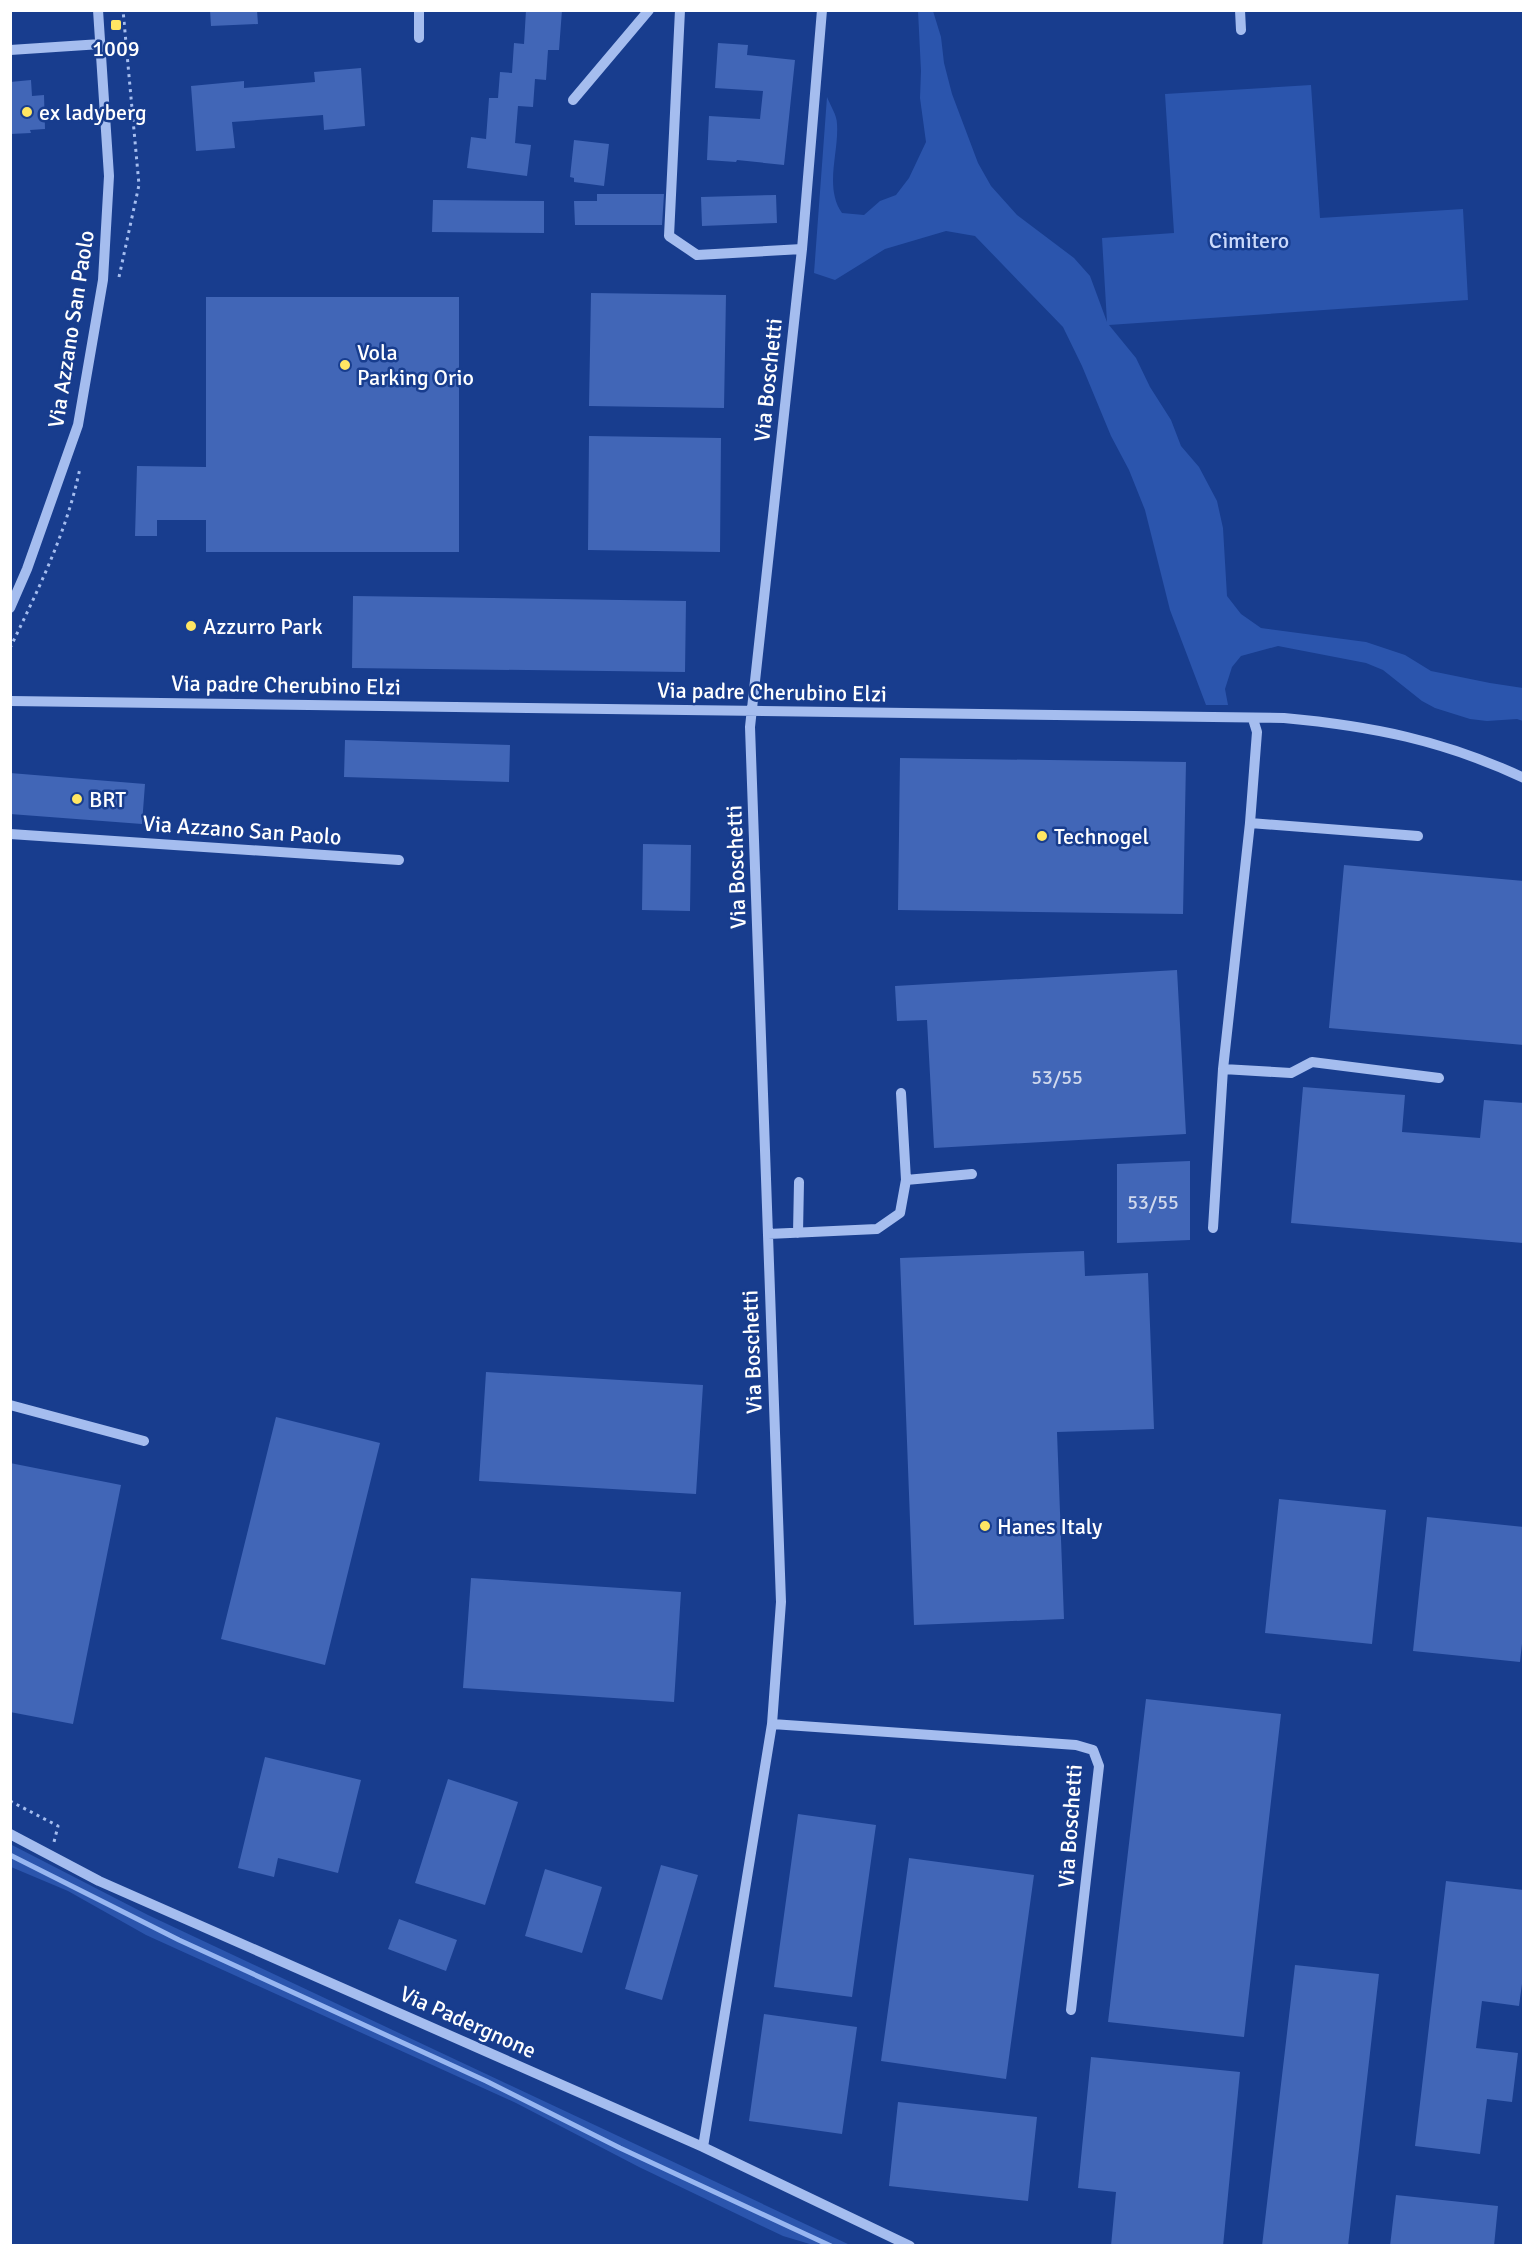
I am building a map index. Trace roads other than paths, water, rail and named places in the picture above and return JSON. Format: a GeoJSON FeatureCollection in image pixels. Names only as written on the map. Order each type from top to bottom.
{"type":"FeatureCollection","features":[{"type":"Feature","properties":{"kind":"street","name":"Via Azzano San Paolo"},"geometry":{"type":"LineString","coordinates":[[10,608],[27,568],[78,424],[103,280],[110,176],[98,10]]}},
{"type":"Feature","properties":{"kind":"street"},"geometry":{"type":"LineString","coordinates":[[419,10],[419,38]]}},
{"type":"Feature","properties":{"kind":"street"},"geometry":{"type":"LineString","coordinates":[[573,100],[649,10]]}},
{"type":"Feature","properties":{"kind":"street"},"geometry":{"type":"LineString","coordinates":[[680,10],[669,236],[697,255],[802,249]]}},
{"type":"Feature","properties":{"kind":"street","name":"Via Boschetti"},"geometry":{"type":"LineString","coordinates":[[704,2146],[772,1724],[780,1602],[751,711],[802,249],[822,10]]}},
{"type":"Feature","properties":{"kind":"street"},"geometry":{"type":"LineString","coordinates":[[1240,10],[1241,30]]}},
{"type":"Feature","properties":{"kind":"street"},"geometry":{"type":"LineString","coordinates":[[10,50],[101,44]]}},
{"type":"Feature","properties":{"kind":"street","name":"Via padre Cherubino Elzi"},"geometry":{"type":"LineString","coordinates":[[10,701],[1284,718],[1344,723],[1393,732],[1446,747],[1497,765],[1524,778]]}},
{"type":"Feature","properties":{"kind":"street"},"geometry":{"type":"LineString","coordinates":[[1213,1228],[1223,1069],[1250,823],[1257,732],[1253,719]]}},
{"type":"Feature","properties":{"kind":"street"},"geometry":{"type":"LineString","coordinates":[[1250,823],[1418,836]]}},
{"type":"Feature","properties":{"kind":"street","name":"Via Azzano San Paolo"},"geometry":{"type":"LineString","coordinates":[[10,834],[399,860]]}},
{"type":"Feature","properties":{"kind":"street"},"geometry":{"type":"LineString","coordinates":[[1223,1069],[1291,1073],[1312,1062],[1439,1078]]}},
{"type":"Feature","properties":{"kind":"street"},"geometry":{"type":"LineString","coordinates":[[768,1234],[877,1229],[900,1214],[906,1180],[901,1092]]}},
{"type":"Feature","properties":{"kind":"street"},"geometry":{"type":"LineString","coordinates":[[906,1180],[972,1174]]}},
{"type":"Feature","properties":{"kind":"street"},"geometry":{"type":"LineString","coordinates":[[798,1233],[799,1182]]}},
{"type":"Feature","properties":{"kind":"street"},"geometry":{"type":"LineString","coordinates":[[10,1405],[144,1442]]}},
{"type":"Feature","properties":{"kind":"street","name":"Via Boschetti"},"geometry":{"type":"LineString","coordinates":[[772,1724],[1076,1745],[1093,1750],[1099,1766],[1071,2010]]}},
{"type":"Feature","properties":{"kind":"street","name":"Via Padergnone"},"geometry":{"type":"LineString","coordinates":[[10,1834],[110,1886],[704,2146],[910,2246]]}},
{"type":"Feature","properties":{"kind":"waterway"},"geometry":{"type":"LineString","coordinates":[[10,1855],[179,1940],[486,2081],[620,2148],[831,2246]]}},
{"type":"Feature","properties":{"kind":"place","name":"1009"},"geometry":{"type":"Point","coordinates":[116,25]}},
{"type":"Feature","properties":{"kind":"place","name":"ex ladyberg"},"geometry":{"type":"Point","coordinates":[27,112]}},
{"type":"Feature","properties":{"kind":"place","name":"Vola Parking Orio"},"geometry":{"type":"Point","coordinates":[345,365]}},
{"type":"Feature","properties":{"kind":"place","name":"Azzurro Park"},"geometry":{"type":"Point","coordinates":[191,626]}},
{"type":"Feature","properties":{"kind":"place","name":"BRT"},"geometry":{"type":"Point","coordinates":[77,799]}},
{"type":"Feature","properties":{"kind":"place","name":"Technogel"},"geometry":{"type":"Point","coordinates":[1042,836]}},
{"type":"Feature","properties":{"kind":"place","name":"Hanes Italy"},"geometry":{"type":"Point","coordinates":[985,1526]}},
{"type":"Feature","properties":{"kind":"park label","name":"Cimitero"},"geometry":{"type":"Point","coordinates":[1249,240]}}]}
